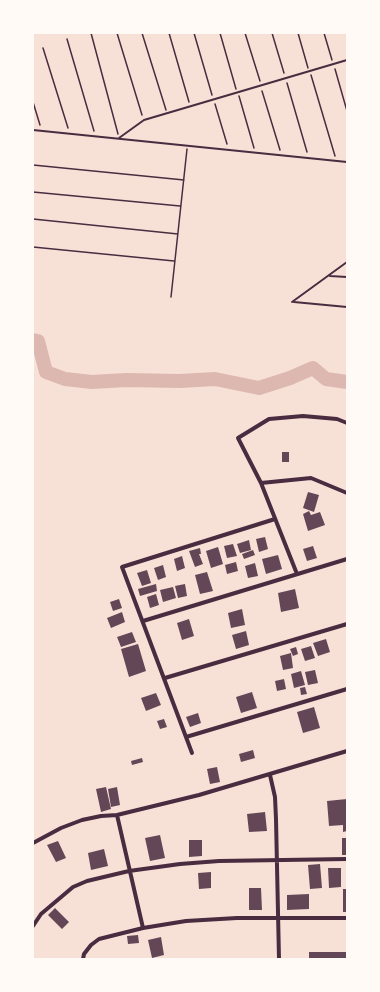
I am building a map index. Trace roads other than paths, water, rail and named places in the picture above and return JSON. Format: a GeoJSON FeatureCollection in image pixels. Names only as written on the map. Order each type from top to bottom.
{"type":"FeatureCollection","features":[{"type":"Feature","properties":{"kind":"street"},"geometry":{"type":"LineString","coordinates":[[297,574],[261,483],[238,438],[269,419],[303,416],[337,419],[347,423]]}},
{"type":"Feature","properties":{"kind":"street"},"geometry":{"type":"LineString","coordinates":[[261,483],[311,478],[347,493]]}},
{"type":"Feature","properties":{"kind":"street"},"geometry":{"type":"LineString","coordinates":[[192,752],[122,567],[275,519]]}},
{"type":"Feature","properties":{"kind":"street"},"geometry":{"type":"LineString","coordinates":[[143,621],[347,559]]}},
{"type":"Feature","properties":{"kind":"street"},"geometry":{"type":"LineString","coordinates":[[165,678],[347,624]]}},
{"type":"Feature","properties":{"kind":"street"},"geometry":{"type":"LineString","coordinates":[[186,737],[347,689]]}},
{"type":"Feature","properties":{"kind":"street"},"geometry":{"type":"LineString","coordinates":[[33,843],[61,828],[82,820],[101,816],[117,815],[199,795],[347,751]]}},
{"type":"Feature","properties":{"kind":"street"},"geometry":{"type":"LineString","coordinates":[[270,775],[275,797],[279,959]]}},
{"type":"Feature","properties":{"kind":"street"},"geometry":{"type":"LineString","coordinates":[[117,815],[143,928]]}},
{"type":"Feature","properties":{"kind":"street"},"geometry":{"type":"LineString","coordinates":[[33,926],[41,914],[73,887],[87,881],[129,871],[188,863],[219,861],[347,859]]}},
{"type":"Feature","properties":{"kind":"street"},"geometry":{"type":"LineString","coordinates":[[83,959],[84,954],[91,944],[99,939],[143,928],[186,921],[237,918],[347,918]]}},
{"type":"Feature","properties":{"kind":"lane"},"geometry":{"type":"LineString","coordinates":[[119,138],[144,120],[347,60]]}},
{"type":"Feature","properties":{"kind":"lane"},"geometry":{"type":"LineString","coordinates":[[33,130],[347,162]]}},
{"type":"Feature","properties":{"kind":"lane"},"geometry":{"type":"LineString","coordinates":[[347,262],[292,302],[347,307]]}},
{"type":"Feature","properties":{"kind":"lane"},"geometry":{"type":"LineString","coordinates":[[329,276],[347,278]]}},
{"type":"Feature","properties":{"kind":"waterway"},"geometry":{"type":"LineString","coordinates":[[33,340],[38,341],[46,372],[65,379],[92,382],[215,379],[259,388],[290,378],[313,368],[326,379],[347,382]]}}]}
